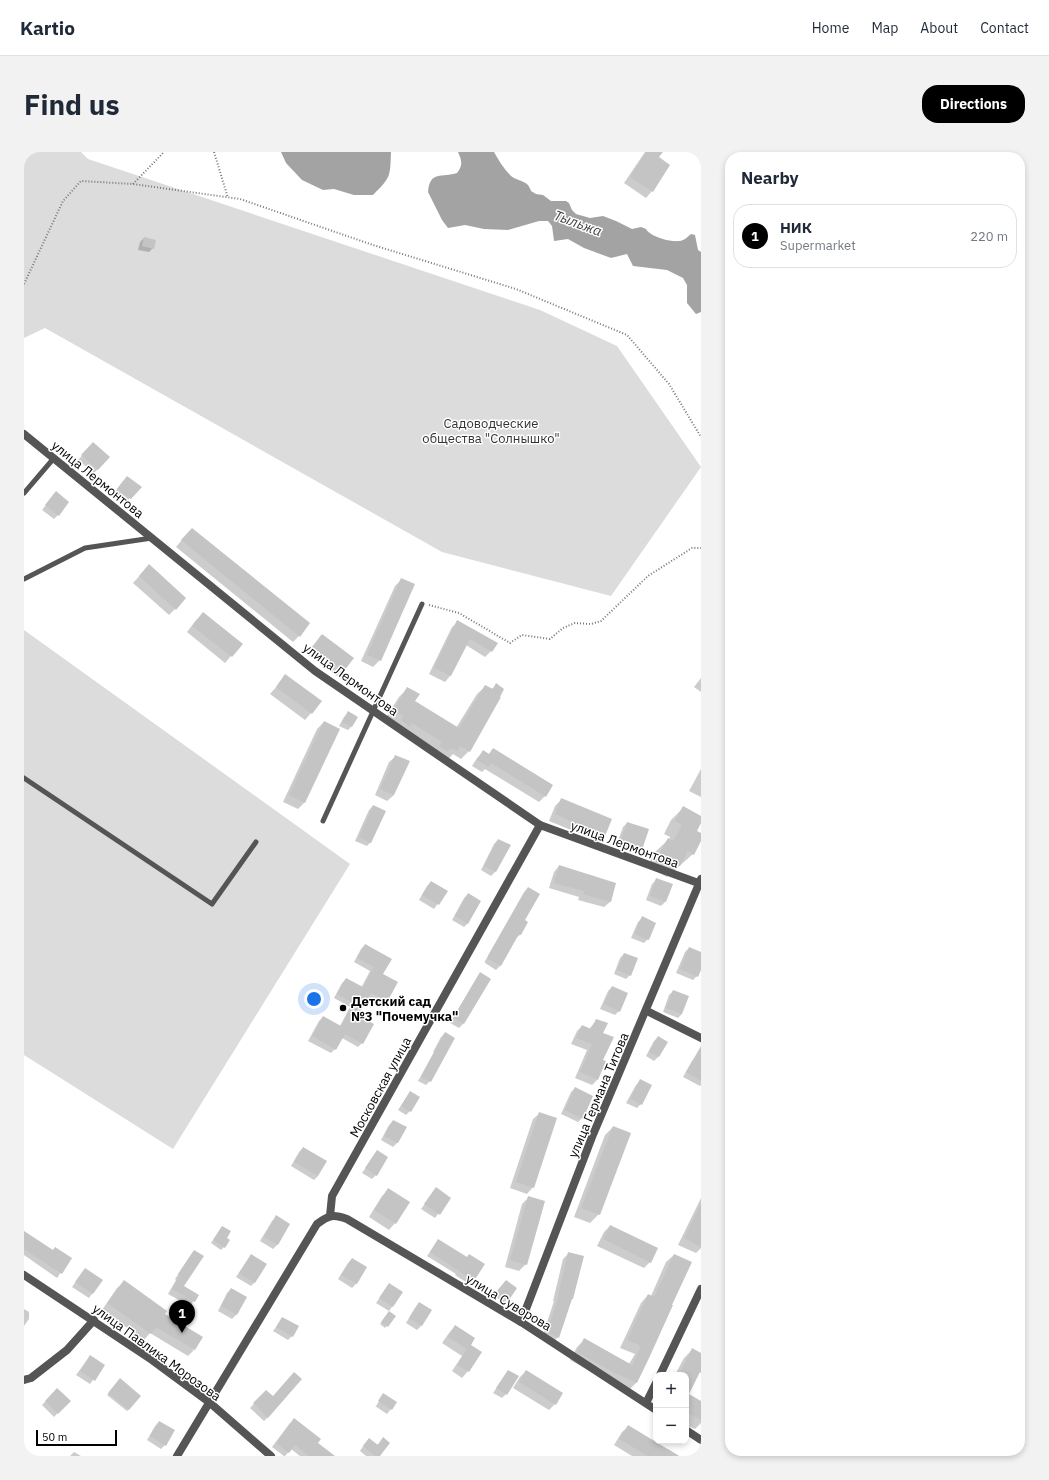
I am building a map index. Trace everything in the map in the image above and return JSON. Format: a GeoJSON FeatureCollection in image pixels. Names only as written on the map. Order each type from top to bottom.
{"type":"FeatureCollection","features":[{"type":"Feature","properties":{"kind":"street","name":"улица Лермонтова"},"geometry":{"type":"LineString","coordinates":[[24,434],[315,671],[540,825],[700,882]]}},
{"type":"Feature","properties":{"kind":"street","name":"Московская улица"},"geometry":{"type":"LineString","coordinates":[[330,1216],[332,1196],[540,825]]}},
{"type":"Feature","properties":{"kind":"street","name":"улица Германа Титова"},"geometry":{"type":"LineString","coordinates":[[521,1322],[592,1137],[647,1011],[700,882]]}},
{"type":"Feature","properties":{"kind":"street"},"geometry":{"type":"LineString","coordinates":[[647,1011],[701,1038]]}},
{"type":"Feature","properties":{"kind":"street","name":"улица Суворова"},"geometry":{"type":"LineString","coordinates":[[330,1216],[336,1215],[347,1219],[521,1322],[653,1408]]}},
{"type":"Feature","properties":{"kind":"street"},"geometry":{"type":"LineString","coordinates":[[177,1456],[317,1224],[330,1216]]}},
{"type":"Feature","properties":{"kind":"street","name":"улица Павлика Морозова"},"geometry":{"type":"LineString","coordinates":[[24,1275],[94,1320],[152,1360],[209,1402],[271,1456]]}},
{"type":"Feature","properties":{"kind":"street"},"geometry":{"type":"LineString","coordinates":[[661,1372],[701,1289]]}},
{"type":"Feature","properties":{"kind":"street"},"geometry":{"type":"LineString","coordinates":[[24,1380],[31,1378],[67,1350],[94,1320]]}},
{"type":"Feature","properties":{"kind":"street"},"geometry":{"type":"LineString","coordinates":[[646,1403],[653,1389]]}},
{"type":"Feature","properties":{"kind":"street"},"geometry":{"type":"LineString","coordinates":[[689,1432],[701,1440]]}},
{"type":"Feature","properties":{"kind":"lane"},"geometry":{"type":"LineString","coordinates":[[24,493],[54,458]]}},
{"type":"Feature","properties":{"kind":"lane"},"geometry":{"type":"LineString","coordinates":[[24,578],[86,548],[152,538]]}},
{"type":"Feature","properties":{"kind":"lane"},"geometry":{"type":"LineString","coordinates":[[323,821],[422,604]]}},
{"type":"Feature","properties":{"kind":"lane"},"geometry":{"type":"LineString","coordinates":[[24,778],[212,904],[256,842]]}},
{"type":"Feature","properties":{"kind":"path"},"geometry":{"type":"LineString","coordinates":[[133,184],[164,152]]}},
{"type":"Feature","properties":{"kind":"path"},"geometry":{"type":"LineString","coordinates":[[214,152],[228,198]]}},
{"type":"Feature","properties":{"kind":"path"},"geometry":{"type":"LineString","coordinates":[[24,284],[63,201],[81,181],[133,184],[240,199],[373,245],[516,289],[627,335],[669,384],[701,437]]}},
{"type":"Feature","properties":{"kind":"path"},"geometry":{"type":"LineString","coordinates":[[422,604],[459,613],[510,643],[522,635],[550,639],[563,628],[575,623],[591,624],[601,620],[648,576],[692,548],[701,548]]}},
{"type":"Feature","properties":{"kind":"green space","name":"Садоводческие общества \"Солнышко\""},"geometry":{"type":"Polygon","coordinates":[[[24,152],[81,152],[88,159],[540,310],[617,346],[701,467],[611,596],[442,552],[45,328],[24,338],[24,152]]]}},
{"type":"Feature","properties":{"kind":"green space"},"geometry":{"type":"Polygon","coordinates":[[[24,630],[350,864],[173,1149],[24,1055],[24,630]]]}},
{"type":"Feature","properties":{"kind":"water"},"geometry":{"type":"Polygon","coordinates":[[[281,152],[391,152],[390,172],[386,180],[373,195],[354,195],[334,189],[323,190],[302,180],[286,163],[281,152]]]}},
{"type":"Feature","properties":{"kind":"water","name":"Тыльжа"},"geometry":{"type":"Polygon","coordinates":[[[458,152],[494,152],[511,176],[528,185],[531,191],[536,194],[543,195],[551,201],[566,201],[576,214],[590,218],[603,216],[632,229],[641,227],[646,229],[652,235],[674,241],[684,240],[691,234],[695,235],[698,250],[701,252],[701,312],[696,314],[687,303],[687,285],[683,278],[667,270],[633,266],[627,254],[611,258],[584,248],[568,239],[554,241],[552,226],[548,221],[539,221],[508,230],[484,229],[465,225],[448,228],[442,220],[428,192],[431,180],[434,178],[457,173],[461,163],[458,152]]]}},
{"type":"Feature","properties":{"kind":"building"},"geometry":{"type":"Polygon","coordinates":[[[646,152],[663,152],[659,157],[670,165],[653,192],[630,177],[646,152]]]}},
{"type":"Feature","properties":{"kind":"building"},"geometry":{"type":"Polygon","coordinates":[[[144,237],[156,240],[154,249],[142,246],[144,237]]]}},
{"type":"Feature","properties":{"kind":"building"},"geometry":{"type":"Polygon","coordinates":[[[93,442],[110,457],[98,470],[81,455],[93,442]]]}},
{"type":"Feature","properties":{"kind":"building"},"geometry":{"type":"Polygon","coordinates":[[[127,476],[142,487],[131,499],[117,489],[127,476]]]}},
{"type":"Feature","properties":{"kind":"building"},"geometry":{"type":"Polygon","coordinates":[[[56,491],[69,502],[59,516],[45,505],[56,491]]]}},
{"type":"Feature","properties":{"kind":"building"},"geometry":{"type":"Polygon","coordinates":[[[192,528],[310,623],[300,637],[181,540],[192,528]]]}},
{"type":"Feature","properties":{"kind":"building"},"geometry":{"type":"Polygon","coordinates":[[[149,564],[186,598],[176,610],[139,576],[149,564]]]}},
{"type":"Feature","properties":{"kind":"building"},"geometry":{"type":"Polygon","coordinates":[[[401,578],[415,584],[381,661],[367,655],[401,578]]]}},
{"type":"Feature","properties":{"kind":"building"},"geometry":{"type":"Polygon","coordinates":[[[203,612],[243,644],[232,657],[192,626],[203,612]]]}},
{"type":"Feature","properties":{"kind":"building"},"geometry":{"type":"Polygon","coordinates":[[[457,620],[498,643],[492,652],[470,639],[451,676],[434,668],[457,620]]]}},
{"type":"Feature","properties":{"kind":"building"},"geometry":{"type":"Polygon","coordinates":[[[322,634],[354,658],[344,671],[312,647],[322,634]]]}},
{"type":"Feature","properties":{"kind":"building"},"geometry":{"type":"Polygon","coordinates":[[[285,674],[322,701],[312,714],[276,687],[285,674]]]}},
{"type":"Feature","properties":{"kind":"building"},"geometry":{"type":"Polygon","coordinates":[[[496,683],[504,689],[501,697],[470,752],[461,746],[457,751],[450,748],[448,752],[439,746],[442,742],[412,723],[410,727],[401,720],[403,716],[393,711],[407,687],[420,694],[415,701],[459,728],[485,685],[493,689],[496,683]]]}},
{"type":"Feature","properties":{"kind":"building"},"geometry":{"type":"Polygon","coordinates":[[[348,711],[358,717],[352,727],[342,722],[348,711]]]}},
{"type":"Feature","properties":{"kind":"building"},"geometry":{"type":"Polygon","coordinates":[[[324,721],[340,729],[305,803],[289,795],[324,721]]]}},
{"type":"Feature","properties":{"kind":"building"},"geometry":{"type":"Polygon","coordinates":[[[493,748],[553,785],[546,797],[491,763],[488,767],[477,760],[483,750],[489,754],[493,748]]]}},
{"type":"Feature","properties":{"kind":"building"},"geometry":{"type":"Polygon","coordinates":[[[395,755],[410,761],[394,795],[380,789],[395,755]]]}},
{"type":"Feature","properties":{"kind":"building"},"geometry":{"type":"Polygon","coordinates":[[[561,798],[612,819],[605,836],[555,814],[561,798]]]}},
{"type":"Feature","properties":{"kind":"building"},"geometry":{"type":"Polygon","coordinates":[[[373,805],[386,811],[371,843],[359,837],[373,805]]]}},
{"type":"Feature","properties":{"kind":"building"},"geometry":{"type":"Polygon","coordinates":[[[683,806],[701,816],[701,823],[697,831],[701,833],[701,841],[694,855],[688,851],[680,866],[659,854],[668,838],[673,841],[682,825],[675,821],[683,806]]]}},
{"type":"Feature","properties":{"kind":"building"},"geometry":{"type":"Polygon","coordinates":[[[627,822],[649,829],[643,847],[621,840],[627,822]]]}},
{"type":"Feature","properties":{"kind":"building"},"geometry":{"type":"Polygon","coordinates":[[[498,839],[511,845],[496,872],[484,866],[498,839]]]}},
{"type":"Feature","properties":{"kind":"building"},"geometry":{"type":"Polygon","coordinates":[[[559,865],[616,883],[611,902],[583,894],[584,891],[554,883],[559,865]]]}},
{"type":"Feature","properties":{"kind":"building"},"geometry":{"type":"Polygon","coordinates":[[[656,878],[673,884],[666,902],[650,896],[656,878]]]}},
{"type":"Feature","properties":{"kind":"building"},"geometry":{"type":"Polygon","coordinates":[[[431,881],[448,891],[439,905],[422,895],[431,881]]]}},
{"type":"Feature","properties":{"kind":"building"},"geometry":{"type":"Polygon","coordinates":[[[528,887],[540,894],[525,920],[528,922],[521,935],[519,934],[501,966],[488,959],[488,956],[528,887]]]}},
{"type":"Feature","properties":{"kind":"building"},"geometry":{"type":"Polygon","coordinates":[[[468,893],[481,901],[468,924],[455,916],[468,893]]]}},
{"type":"Feature","properties":{"kind":"building"},"geometry":{"type":"Polygon","coordinates":[[[642,916],[656,923],[649,940],[634,934],[642,916]]]}},
{"type":"Feature","properties":{"kind":"building"},"geometry":{"type":"Polygon","coordinates":[[[365,944],[392,959],[383,974],[398,982],[387,1002],[371,993],[358,1015],[374,1024],[363,1044],[345,1034],[336,1050],[312,1036],[323,1016],[341,1026],[353,1003],[337,994],[346,978],[363,987],[374,967],[357,958],[365,944]]]}},
{"type":"Feature","properties":{"kind":"building"},"geometry":{"type":"Polygon","coordinates":[[[689,947],[701,952],[701,970],[698,977],[680,969],[689,947]]]}},
{"type":"Feature","properties":{"kind":"building"},"geometry":{"type":"Polygon","coordinates":[[[624,953],[638,958],[631,976],[617,970],[624,953]]]}},
{"type":"Feature","properties":{"kind":"building"},"geometry":{"type":"Polygon","coordinates":[[[480,972],[491,979],[464,1024],[453,1018],[480,972]]]}},
{"type":"Feature","properties":{"kind":"building"},"geometry":{"type":"Polygon","coordinates":[[[612,986],[628,993],[620,1012],[604,1004],[612,986]]]}},
{"type":"Feature","properties":{"kind":"building"},"geometry":{"type":"Polygon","coordinates":[[[673,990],[689,996],[682,1014],[666,1008],[673,990]]]}},
{"type":"Feature","properties":{"kind":"building"},"geometry":{"type":"Polygon","coordinates":[[[596,1019],[608,1023],[603,1033],[614,1037],[603,1060],[606,1061],[598,1080],[580,1072],[592,1044],[576,1038],[582,1025],[591,1029],[596,1019]]]}},
{"type":"Feature","properties":{"kind":"building"},"geometry":{"type":"Polygon","coordinates":[[[445,1032],[455,1038],[431,1082],[421,1077],[445,1032]]]}},
{"type":"Feature","properties":{"kind":"building"},"geometry":{"type":"Polygon","coordinates":[[[658,1036],[668,1042],[659,1057],[649,1052],[658,1036]]]}},
{"type":"Feature","properties":{"kind":"building"},"geometry":{"type":"Polygon","coordinates":[[[701,1046],[701,1081],[686,1072],[701,1046]]]}},
{"type":"Feature","properties":{"kind":"building"},"geometry":{"type":"Polygon","coordinates":[[[640,1079],[652,1085],[642,1105],[630,1099],[640,1079]]]}},
{"type":"Feature","properties":{"kind":"building"},"geometry":{"type":"Polygon","coordinates":[[[575,1087],[593,1096],[583,1119],[565,1110],[575,1087]]]}},
{"type":"Feature","properties":{"kind":"building"},"geometry":{"type":"Polygon","coordinates":[[[410,1091],[420,1097],[411,1112],[401,1106],[410,1091]]]}},
{"type":"Feature","properties":{"kind":"building"},"geometry":{"type":"Polygon","coordinates":[[[539,1112],[557,1118],[534,1188],[516,1182],[539,1112]]]}},
{"type":"Feature","properties":{"kind":"building"},"geometry":{"type":"Polygon","coordinates":[[[393,1120],[407,1127],[398,1143],[384,1136],[393,1120]]]}},
{"type":"Feature","properties":{"kind":"building"},"geometry":{"type":"Polygon","coordinates":[[[613,1126],[631,1133],[600,1215],[581,1208],[613,1126]]]}},
{"type":"Feature","properties":{"kind":"building"},"geometry":{"type":"Polygon","coordinates":[[[303,1147],[327,1161],[318,1176],[294,1162],[303,1147]]]}},
{"type":"Feature","properties":{"kind":"building"},"geometry":{"type":"Polygon","coordinates":[[[377,1150],[388,1157],[377,1176],[365,1168],[377,1150]]]}},
{"type":"Feature","properties":{"kind":"building"},"geometry":{"type":"Polygon","coordinates":[[[436,1187],[451,1198],[440,1215],[424,1204],[436,1187]]]}},
{"type":"Feature","properties":{"kind":"building"},"geometry":{"type":"Polygon","coordinates":[[[388,1188],[410,1202],[396,1224],[374,1210],[388,1188]]]}},
{"type":"Feature","properties":{"kind":"building"},"geometry":{"type":"Polygon","coordinates":[[[528,1196],[545,1201],[527,1265],[510,1260],[528,1196]]]}},
{"type":"Feature","properties":{"kind":"building"},"geometry":{"type":"Polygon","coordinates":[[[701,1203],[701,1247],[684,1238],[701,1203]]]}},
{"type":"Feature","properties":{"kind":"building"},"geometry":{"type":"Polygon","coordinates":[[[276,1215],[290,1224],[278,1245],[264,1237],[276,1215]]]}},
{"type":"Feature","properties":{"kind":"building"},"geometry":{"type":"Polygon","coordinates":[[[610,1225],[658,1248],[651,1263],[603,1239],[610,1225]]]}},
{"type":"Feature","properties":{"kind":"building"},"geometry":{"type":"Polygon","coordinates":[[[222,1226],[231,1231],[227,1238],[230,1240],[225,1248],[213,1240],[222,1226]]]}},
{"type":"Feature","properties":{"kind":"building"},"geometry":{"type":"Polygon","coordinates":[[[24,1231],[53,1250],[55,1247],[72,1258],[62,1274],[24,1249],[24,1231]]]}},
{"type":"Feature","properties":{"kind":"building"},"geometry":{"type":"Polygon","coordinates":[[[438,1239],[467,1257],[469,1254],[485,1264],[474,1281],[430,1252],[438,1239]]]}},
{"type":"Feature","properties":{"kind":"building"},"geometry":{"type":"Polygon","coordinates":[[[194,1250],[204,1256],[184,1286],[199,1295],[195,1302],[172,1289],[180,1275],[178,1274],[194,1250]]]}},
{"type":"Feature","properties":{"kind":"building"},"geometry":{"type":"Polygon","coordinates":[[[568,1252],[584,1256],[573,1299],[559,1338],[547,1332],[559,1295],[568,1252]]]}},
{"type":"Feature","properties":{"kind":"building"},"geometry":{"type":"Polygon","coordinates":[[[251,1254],[267,1264],[255,1283],[239,1273],[251,1254]]]}},
{"type":"Feature","properties":{"kind":"building"},"geometry":{"type":"Polygon","coordinates":[[[674,1254],[692,1262],[637,1383],[611,1371],[577,1352],[584,1338],[632,1365],[641,1346],[627,1340],[648,1294],[654,1297],[674,1254]]]}},
{"type":"Feature","properties":{"kind":"building"},"geometry":{"type":"Polygon","coordinates":[[[352,1258],[367,1267],[357,1284],[341,1275],[352,1258]]]}},
{"type":"Feature","properties":{"kind":"building"},"geometry":{"type":"Polygon","coordinates":[[[85,1268],[103,1280],[93,1294],[75,1282],[85,1268]]]}},
{"type":"Feature","properties":{"kind":"building"},"geometry":{"type":"Polygon","coordinates":[[[124,1280],[167,1311],[165,1314],[203,1337],[195,1350],[156,1327],[151,1334],[107,1303],[124,1280]]]}},
{"type":"Feature","properties":{"kind":"building"},"geometry":{"type":"Polygon","coordinates":[[[506,1280],[517,1288],[509,1300],[497,1291],[506,1280]]]}},
{"type":"Feature","properties":{"kind":"building"},"geometry":{"type":"Polygon","coordinates":[[[389,1283],[403,1292],[393,1307],[379,1298],[389,1283]]]}},
{"type":"Feature","properties":{"kind":"building"},"geometry":{"type":"Polygon","coordinates":[[[231,1288],[247,1297],[237,1315],[221,1306],[231,1288]]]}},
{"type":"Feature","properties":{"kind":"building"},"geometry":{"type":"Polygon","coordinates":[[[419,1302],[432,1310],[422,1326],[409,1318],[419,1302]]]}},
{"type":"Feature","properties":{"kind":"building"},"geometry":{"type":"Polygon","coordinates":[[[389,1311],[396,1316],[388,1327],[381,1322],[389,1311]]]}},
{"type":"Feature","properties":{"kind":"building"},"geometry":{"type":"Polygon","coordinates":[[[282,1317],[299,1326],[293,1337],[276,1327],[282,1317]]]}},
{"type":"Feature","properties":{"kind":"building"},"geometry":{"type":"Polygon","coordinates":[[[455,1325],[475,1338],[471,1345],[482,1352],[469,1372],[457,1365],[467,1349],[448,1337],[455,1325]]]}},
{"type":"Feature","properties":{"kind":"building"},"geometry":{"type":"Polygon","coordinates":[[[692,1348],[701,1353],[701,1370],[689,1394],[689,1372],[680,1372],[692,1348]]]}},
{"type":"Feature","properties":{"kind":"building"},"geometry":{"type":"Polygon","coordinates":[[[90,1355],[105,1365],[95,1381],[80,1371],[90,1355]]]}},
{"type":"Feature","properties":{"kind":"building"},"geometry":{"type":"Polygon","coordinates":[[[508,1370],[519,1376],[507,1395],[496,1388],[508,1370]]]}},
{"type":"Feature","properties":{"kind":"building"},"geometry":{"type":"Polygon","coordinates":[[[526,1370],[563,1393],[556,1405],[519,1382],[526,1370]]]}},
{"type":"Feature","properties":{"kind":"building"},"geometry":{"type":"Polygon","coordinates":[[[294,1372],[302,1379],[268,1418],[253,1403],[266,1390],[273,1396],[294,1372]]]}},
{"type":"Feature","properties":{"kind":"building"},"geometry":{"type":"Polygon","coordinates":[[[120,1378],[141,1396],[129,1410],[108,1393],[120,1378]]]}},
{"type":"Feature","properties":{"kind":"building"},"geometry":{"type":"Polygon","coordinates":[[[57,1388],[71,1401],[58,1414],[45,1401],[57,1388]]]}},
{"type":"Feature","properties":{"kind":"building"},"geometry":{"type":"Polygon","coordinates":[[[383,1393],[397,1402],[392,1410],[378,1401],[383,1393]]]}},
{"type":"Feature","properties":{"kind":"building"},"geometry":{"type":"Polygon","coordinates":[[[689,1394],[701,1401],[701,1420],[689,1414],[689,1394]]]}},
{"type":"Feature","properties":{"kind":"building"},"geometry":{"type":"Polygon","coordinates":[[[294,1418],[321,1439],[318,1443],[335,1456],[309,1456],[295,1445],[289,1453],[276,1443],[294,1418]]]}},
{"type":"Feature","properties":{"kind":"building"},"geometry":{"type":"Polygon","coordinates":[[[159,1421],[175,1430],[166,1446],[150,1436],[159,1421]]]}},
{"type":"Feature","properties":{"kind":"building"},"geometry":{"type":"Polygon","coordinates":[[[628,1425],[653,1440],[653,1444],[659,1444],[679,1456],[648,1456],[619,1439],[628,1425]]]}},
{"type":"Feature","properties":{"kind":"building"},"geometry":{"type":"Polygon","coordinates":[[[383,1437],[390,1443],[380,1456],[375,1456],[363,1446],[369,1438],[378,1445],[383,1437]]]}},
{"type":"Feature","properties":{"kind":"place","name":"Детский сад №3 \"Почемучка\""},"geometry":{"type":"Point","coordinates":[343,1008]}},
{"type":"Feature","properties":{"kind":"place","name":"НИК"},"geometry":{"type":"Point","coordinates":[182,1333]}}]}
